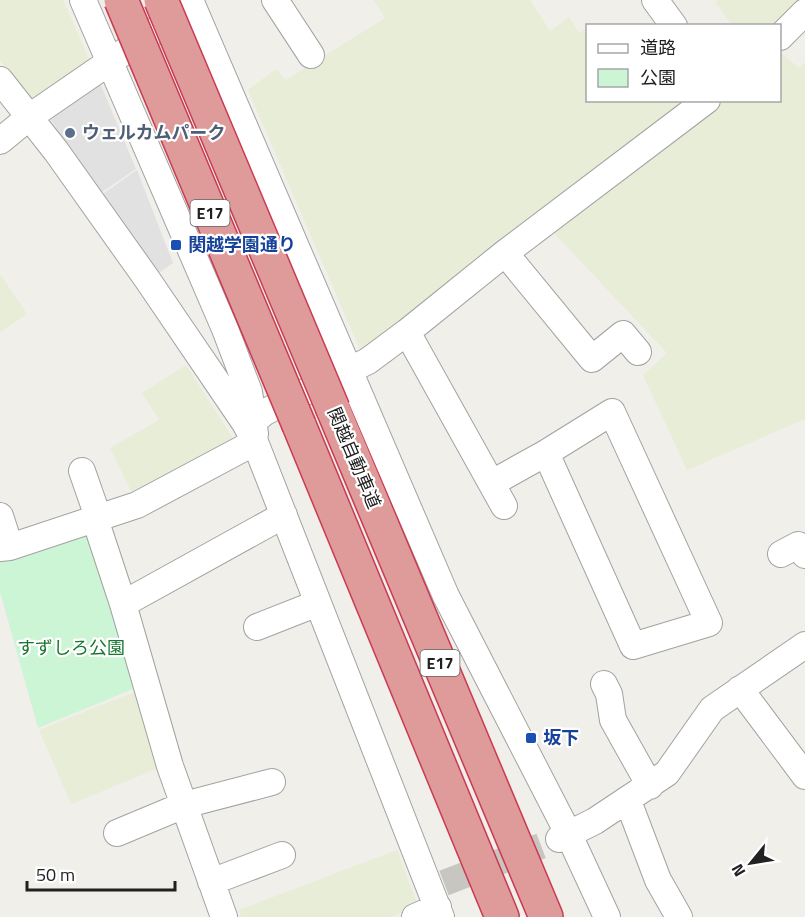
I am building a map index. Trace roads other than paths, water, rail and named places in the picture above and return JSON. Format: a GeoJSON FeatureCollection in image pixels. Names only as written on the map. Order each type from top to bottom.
{"type":"FeatureCollection","features":[{"type":"Feature","properties":{"kind":"highway","name":"E17"},"geometry":{"type":"LineString","coordinates":[[121,0],[502,917]]}},
{"type":"Feature","properties":{"kind":"highway","name":"関越自動車道"},"geometry":{"type":"LineString","coordinates":[[186,1],[333,410],[546,917]]}},
{"type":"Feature","properties":{"kind":"street"},"geometry":{"type":"LineString","coordinates":[[84,0],[109,63],[225,329],[249,392],[255,431],[284,515],[434,903]]}},
{"type":"Feature","properties":{"kind":"street"},"geometry":{"type":"LineString","coordinates":[[275,0],[311,55]]}},
{"type":"Feature","properties":{"kind":"street"},"geometry":{"type":"LineString","coordinates":[[655,0],[673,24]]}},
{"type":"Feature","properties":{"kind":"street"},"geometry":{"type":"LineString","coordinates":[[0,141],[28,118],[109,63],[186,1],[447,596],[564,837],[607,917]]}},
{"type":"Feature","properties":{"kind":"street"},"geometry":{"type":"LineString","coordinates":[[781,36],[805,12]]}},
{"type":"Feature","properties":{"kind":"street"},"geometry":{"type":"LineString","coordinates":[[0,80],[56,151],[245,423],[255,431]]}},
{"type":"Feature","properties":{"kind":"street"},"geometry":{"type":"LineString","coordinates":[[0,516],[5,548],[138,505],[255,431],[265,412],[350,372],[368,361],[504,253],[704,102]]}},
{"type":"Feature","properties":{"kind":"street"},"geometry":{"type":"LineString","coordinates":[[504,253],[592,358],[622,334],[638,352]]}},
{"type":"Feature","properties":{"kind":"street"},"geometry":{"type":"LineString","coordinates":[[193,346],[225,329]]}},
{"type":"Feature","properties":{"kind":"street"},"geometry":{"type":"LineString","coordinates":[[407,332],[504,506]]}},
{"type":"Feature","properties":{"kind":"street"},"geometry":{"type":"LineString","coordinates":[[492,483],[612,412],[709,623],[633,646],[546,453]]}},
{"type":"Feature","properties":{"kind":"street"},"geometry":{"type":"LineString","coordinates":[[82,471],[96,511],[95,519],[123,604],[170,766],[224,917]]}},
{"type":"Feature","properties":{"kind":"street"},"geometry":{"type":"LineString","coordinates":[[123,604],[284,515]]}},
{"type":"Feature","properties":{"kind":"street"},"geometry":{"type":"LineString","coordinates":[[257,627],[318,603]]}},
{"type":"Feature","properties":{"kind":"street"},"geometry":{"type":"LineString","coordinates":[[564,837],[628,801],[667,773],[712,709],[805,645]]}},
{"type":"Feature","properties":{"kind":"street"},"geometry":{"type":"LineString","coordinates":[[604,684],[609,694],[614,720],[650,786]]}},
{"type":"Feature","properties":{"kind":"street"},"geometry":{"type":"LineString","coordinates":[[740,689],[805,776]]}},
{"type":"Feature","properties":{"kind":"street"},"geometry":{"type":"LineString","coordinates":[[117,833],[184,805],[272,782]]}},
{"type":"Feature","properties":{"kind":"street"},"geometry":{"type":"LineString","coordinates":[[628,801],[657,880],[680,917]]}},
{"type":"Feature","properties":{"kind":"street"},"geometry":{"type":"LineString","coordinates":[[211,882],[282,855]]}},
{"type":"Feature","properties":{"kind":"tunnel"},"geometry":{"type":"LineString","coordinates":[[444,883],[559,839]]}},
{"type":"Feature","properties":{"kind":"place","name":"ウェルカムパーク"},"geometry":{"type":"Point","coordinates":[70,133]}},
{"type":"Feature","properties":{"kind":"place","name":"関越学園通り"},"geometry":{"type":"Point","coordinates":[176,245]}},
{"type":"Feature","properties":{"kind":"place","name":"坂下"},"geometry":{"type":"Point","coordinates":[531,738]}},
{"type":"Feature","properties":{"kind":"park label","name":"すずしろ公園"},"geometry":{"type":"Point","coordinates":[71,648]}}]}
